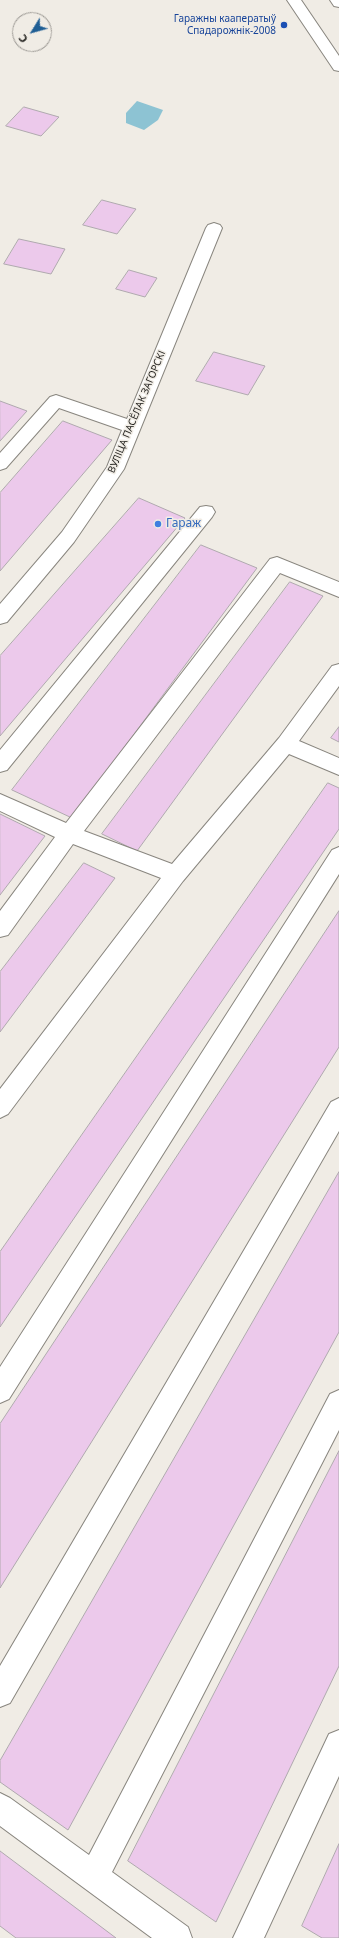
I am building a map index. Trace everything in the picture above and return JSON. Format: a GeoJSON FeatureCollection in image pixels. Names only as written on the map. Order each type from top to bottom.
{"type":"FeatureCollection","features":[{"type":"Feature","properties":{"kind":"main road"},"geometry":{"type":"LineString","coordinates":[[294,0],[339,67]]}},
{"type":"Feature","properties":{"kind":"main road","name":"ВУЛІЦА ПАСЁЛАК ЗАГОРСКІ"},"geometry":{"type":"LineString","coordinates":[[0,617],[68,537],[115,469],[214,228]]}},
{"type":"Feature","properties":{"kind":"main road"},"geometry":{"type":"LineString","coordinates":[[0,464],[56,401],[132,427]]}},
{"type":"Feature","properties":{"kind":"main road"},"geometry":{"type":"LineString","coordinates":[[0,764],[206,512]]}},
{"type":"Feature","properties":{"kind":"main road"},"geometry":{"type":"LineString","coordinates":[[0,928],[69,834],[278,564],[339,590]]}},
{"type":"Feature","properties":{"kind":"main road"},"geometry":{"type":"LineString","coordinates":[[0,1107],[176,875],[286,744],[339,671]]}},
{"type":"Feature","properties":{"kind":"main road"},"geometry":{"type":"LineString","coordinates":[[286,744],[339,767]]}},
{"type":"Feature","properties":{"kind":"main road"},"geometry":{"type":"LineString","coordinates":[[0,802],[69,834],[176,875]]}},
{"type":"Feature","properties":{"kind":"main road"},"geometry":{"type":"LineString","coordinates":[[0,1390],[339,856]]}},
{"type":"Feature","properties":{"kind":"main road"},"geometry":{"type":"LineString","coordinates":[[0,1693],[339,1109]]}},
{"type":"Feature","properties":{"kind":"main road"},"geometry":{"type":"LineString","coordinates":[[94,1877],[339,1403]]}},
{"type":"Feature","properties":{"kind":"main road"},"geometry":{"type":"LineString","coordinates":[[248,1938],[339,1744]]}},
{"type":"Feature","properties":{"kind":"main road"},"geometry":{"type":"LineString","coordinates":[[0,1808],[177,1938]]}},
{"type":"Feature","properties":{"kind":"water"},"geometry":{"type":"Polygon","coordinates":[[[137,101],[163,110],[158,120],[144,130],[126,123],[126,113],[137,101]]]}},
{"type":"Feature","properties":{"kind":"building"},"geometry":{"type":"Polygon","coordinates":[[[24,107],[59,117],[41,136],[6,126],[24,107]]]}},
{"type":"Feature","properties":{"kind":"building"},"geometry":{"type":"Polygon","coordinates":[[[102,200],[136,209],[117,234],[83,225],[102,200]]]}},
{"type":"Feature","properties":{"kind":"building"},"geometry":{"type":"Polygon","coordinates":[[[19,239],[65,249],[51,274],[4,264],[19,239]]]}},
{"type":"Feature","properties":{"kind":"building"},"geometry":{"type":"Polygon","coordinates":[[[129,270],[157,278],[145,297],[116,289],[129,270]]]}},
{"type":"Feature","properties":{"kind":"building"},"geometry":{"type":"Polygon","coordinates":[[[214,352],[265,366],[248,395],[196,381],[214,352]]]}},
{"type":"Feature","properties":{"kind":"building"},"geometry":{"type":"Polygon","coordinates":[[[0,401],[27,411],[0,441],[0,401]]]}},
{"type":"Feature","properties":{"kind":"building"},"geometry":{"type":"Polygon","coordinates":[[[63,421],[112,440],[0,571],[0,493],[63,421]]]}},
{"type":"Feature","properties":{"kind":"building"},"geometry":{"type":"Polygon","coordinates":[[[139,498],[185,518],[0,736],[0,656],[139,498]]]}},
{"type":"Feature","properties":{"kind":"building"},"geometry":{"type":"Polygon","coordinates":[[[201,545],[257,568],[72,818],[12,790],[201,545]]]}},
{"type":"Feature","properties":{"kind":"building"},"geometry":{"type":"Polygon","coordinates":[[[290,582],[323,596],[137,851],[102,834],[290,582]]]}},
{"type":"Feature","properties":{"kind":"building"},"geometry":{"type":"Polygon","coordinates":[[[339,727],[339,742],[331,738],[339,727]]]}},
{"type":"Feature","properties":{"kind":"building"},"geometry":{"type":"Polygon","coordinates":[[[328,783],[339,788],[339,829],[0,1327],[0,1252],[328,783]]]}},
{"type":"Feature","properties":{"kind":"building"},"geometry":{"type":"Polygon","coordinates":[[[0,814],[45,836],[0,895],[0,814]]]}},
{"type":"Feature","properties":{"kind":"building"},"geometry":{"type":"Polygon","coordinates":[[[84,863],[115,878],[0,1032],[0,972],[84,863]]]}},
{"type":"Feature","properties":{"kind":"building"},"geometry":{"type":"Polygon","coordinates":[[[339,911],[339,1047],[0,1588],[0,1424],[339,911]]]}},
{"type":"Feature","properties":{"kind":"building"},"geometry":{"type":"Polygon","coordinates":[[[339,1172],[339,1332],[68,1830],[0,1782],[0,1761],[339,1172]]]}},
{"type":"Feature","properties":{"kind":"building"},"geometry":{"type":"Polygon","coordinates":[[[339,1451],[339,1666],[216,1922],[128,1861],[339,1451]]]}},
{"type":"Feature","properties":{"kind":"building"},"geometry":{"type":"Polygon","coordinates":[[[339,1844],[339,1938],[322,1938],[302,1926],[339,1844]]]}},
{"type":"Feature","properties":{"kind":"building"},"geometry":{"type":"Polygon","coordinates":[[[0,1851],[116,1938],[16,1938],[0,1926],[0,1851]]]}},
{"type":"Feature","properties":{"kind":"place","name":"Гаражны кааператыў Спадарожнік-2008"},"geometry":{"type":"Point","coordinates":[284,25]}},
{"type":"Feature","properties":{"kind":"place","name":"Гараж"},"geometry":{"type":"Point","coordinates":[158,524]}}]}
